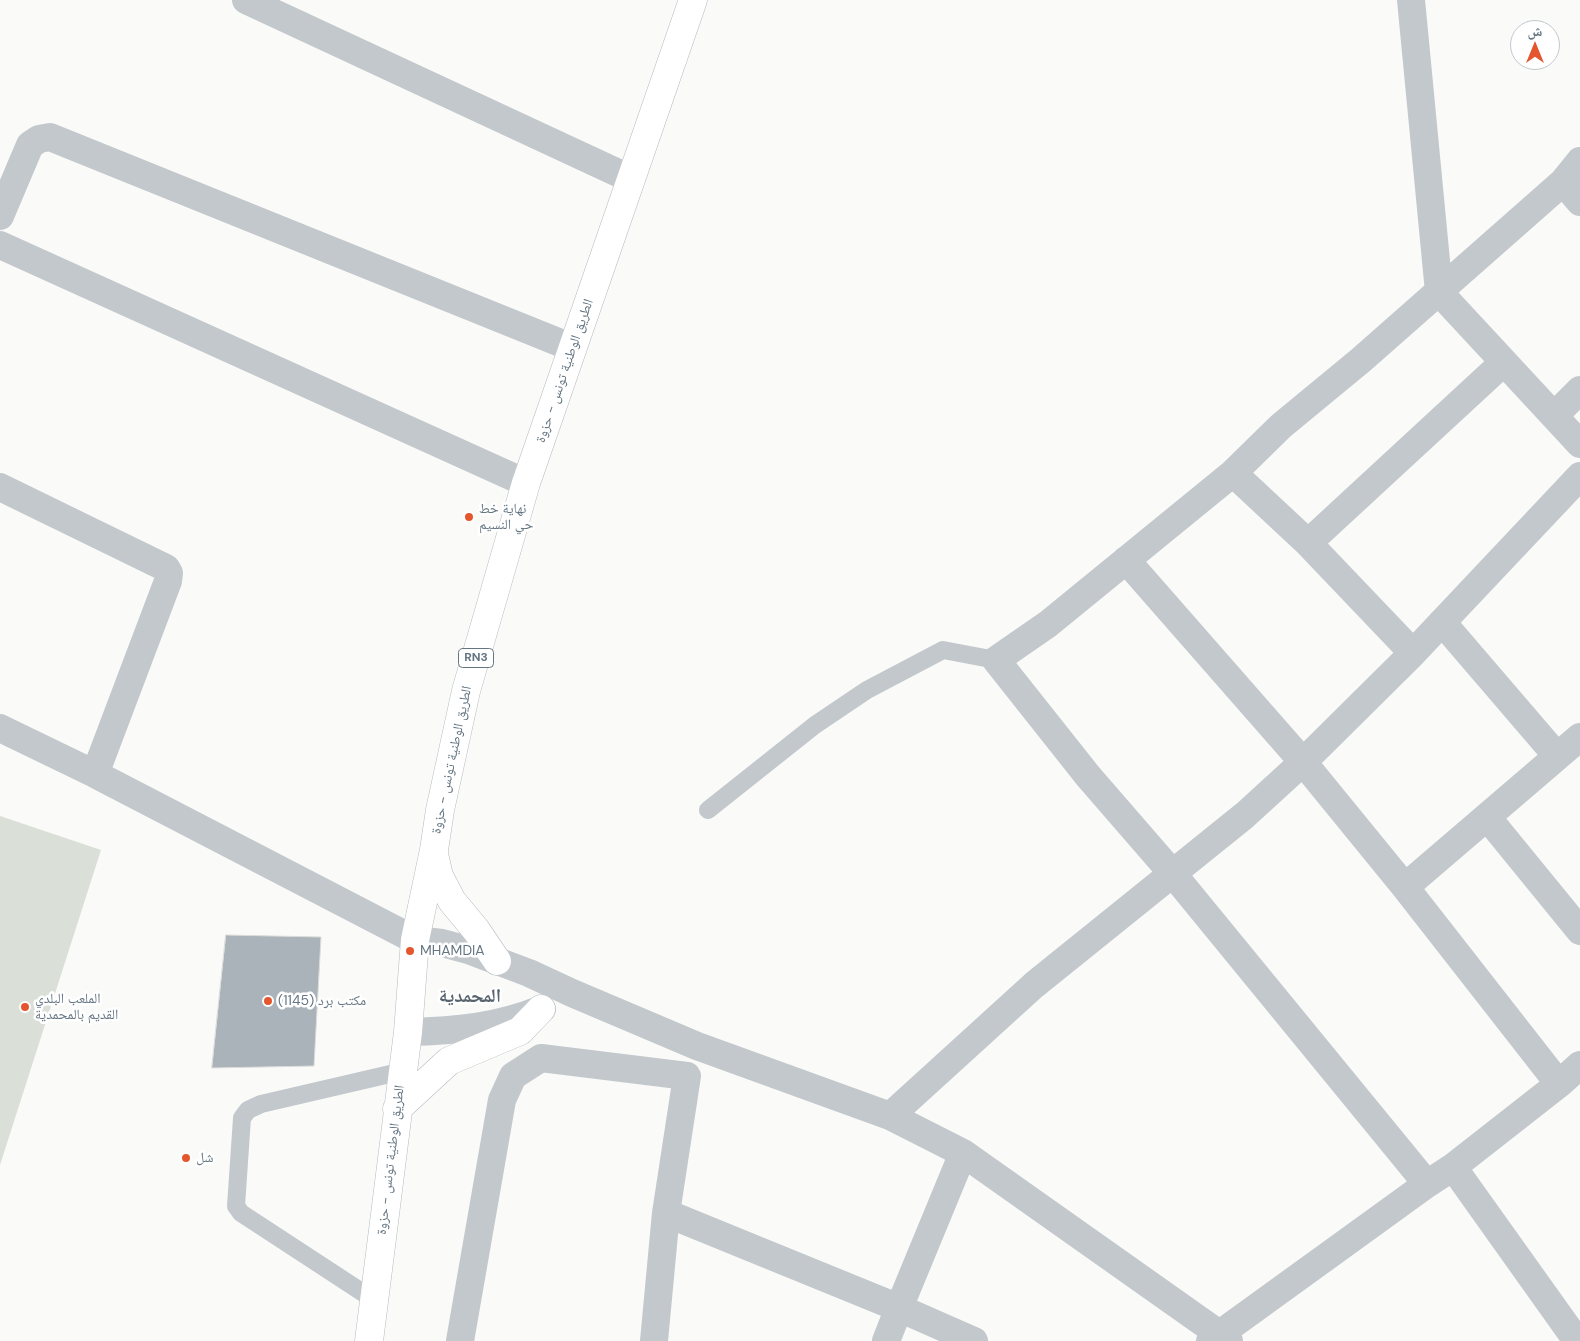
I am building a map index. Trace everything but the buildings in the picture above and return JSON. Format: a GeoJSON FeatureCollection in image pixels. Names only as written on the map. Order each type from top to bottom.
{"type":"FeatureCollection","features":[{"type":"Feature","properties":{"kind":"main road","name":"الطريق الوطنية تونس - حزوة"},"geometry":{"type":"LineString","coordinates":[[369,1341],[408,1032],[415,940],[434,850],[440,810],[466,691],[526,483],[693,0]]}},
{"type":"Feature","properties":{"kind":"main road"},"geometry":{"type":"LineString","coordinates":[[434,850],[439,876],[452,901],[497,960]]}},
{"type":"Feature","properties":{"kind":"main road"},"geometry":{"type":"LineString","coordinates":[[397,1109],[449,1061],[520,1031],[541,1009]]}},
{"type":"Feature","properties":{"kind":"street"},"geometry":{"type":"LineString","coordinates":[[246,0],[631,179]]}},
{"type":"Feature","properties":{"kind":"street"},"geometry":{"type":"LineString","coordinates":[[1411,0],[1439,292],[1580,444]]}},
{"type":"Feature","properties":{"kind":"street"},"geometry":{"type":"LineString","coordinates":[[0,216],[30,145],[39,139],[50,137],[573,348]]}},
{"type":"Feature","properties":{"kind":"street"},"geometry":{"type":"LineString","coordinates":[[1427,1184],[1173,874],[1088,776],[996,660],[1048,624],[1233,473],[1280,426],[1361,360],[1439,292],[1574,182]]}},
{"type":"Feature","properties":{"kind":"street"},"geometry":{"type":"LineString","coordinates":[[0,245],[526,483]]}},
{"type":"Feature","properties":{"kind":"street"},"geometry":{"type":"LineString","coordinates":[[1308,543],[1504,362]]}},
{"type":"Feature","properties":{"kind":"street"},"geometry":{"type":"LineString","coordinates":[[1555,415],[1580,390]]}},
{"type":"Feature","properties":{"kind":"street"},"geometry":{"type":"LineString","coordinates":[[1233,473],[1308,543],[1413,653]]}},
{"type":"Feature","properties":{"kind":"street"},"geometry":{"type":"LineString","coordinates":[[890,1116],[1034,985],[1245,815],[1303,762],[1413,653],[1580,476]]}},
{"type":"Feature","properties":{"kind":"street"},"geometry":{"type":"LineString","coordinates":[[0,487],[166,568],[169,573],[168,581],[96,774]]}},
{"type":"Feature","properties":{"kind":"street"},"geometry":{"type":"LineString","coordinates":[[1126,560],[1303,762],[1405,887],[1559,1084]]}},
{"type":"Feature","properties":{"kind":"street"},"geometry":{"type":"LineString","coordinates":[[1442,622],[1557,756]]}},
{"type":"Feature","properties":{"kind":"street"},"geometry":{"type":"LineString","coordinates":[[0,728],[96,774],[415,940],[442,943],[497,960],[529,972],[572,993],[697,1046],[890,1116],[963,1153],[1219,1339],[1427,1184],[1453,1168],[1559,1084],[1580,1065]]}},
{"type":"Feature","properties":{"kind":"street"},"geometry":{"type":"LineString","coordinates":[[1405,887],[1580,737]]}},
{"type":"Feature","properties":{"kind":"street"},"geometry":{"type":"LineString","coordinates":[[1487,818],[1580,931]]}},
{"type":"Feature","properties":{"kind":"street"},"geometry":{"type":"LineString","coordinates":[[408,1032],[474,1028],[506,1022],[541,1009],[572,993]]}},
{"type":"Feature","properties":{"kind":"street"},"geometry":{"type":"LineString","coordinates":[[654,1341],[666,1213],[687,1076],[697,1046]]}},
{"type":"Feature","properties":{"kind":"street"},"geometry":{"type":"LineString","coordinates":[[460,1341],[502,1100],[513,1076],[541,1058],[687,1076]]}},
{"type":"Feature","properties":{"kind":"street"},"geometry":{"type":"LineString","coordinates":[[886,1341],[963,1153]]}},
{"type":"Feature","properties":{"kind":"street"},"geometry":{"type":"LineString","coordinates":[[1453,1168],[1577,1341]]}},
{"type":"Feature","properties":{"kind":"street"},"geometry":{"type":"LineString","coordinates":[[666,1213],[899,1308],[974,1341]]}},
{"type":"Feature","properties":{"kind":"lane"},"geometry":{"type":"LineString","coordinates":[[708,810],[816,725],[875,685],[943,650],[996,660]]}},
{"type":"Feature","properties":{"kind":"lane"},"geometry":{"type":"LineString","coordinates":[[374,1300],[241,1213],[236,1206],[242,1118],[248,1110],[261,1104],[403,1071]]}},
{"type":"Feature","properties":{"kind":"shaded area","name":"الملعب البلدي القديم بالمحمدية"},"geometry":{"type":"Polygon","coordinates":[[[0,816],[101,850],[0,1165],[0,816]]]}},
{"type":"Feature","properties":{"kind":"place","name":"نهاية خط حي النسيم"},"geometry":{"type":"Point","coordinates":[469,517]}},
{"type":"Feature","properties":{"kind":"place","name":"MHAMDIA"},"geometry":{"type":"Point","coordinates":[410,951]}},
{"type":"Feature","properties":{"kind":"place","name":"مكتب برد (1145)"},"geometry":{"type":"Point","coordinates":[268,1001]}},
{"type":"Feature","properties":{"kind":"place","name":"الملعب البلدي القديم بالمحمدية"},"geometry":{"type":"Point","coordinates":[25,1007]}},
{"type":"Feature","properties":{"kind":"place","name":"شل"},"geometry":{"type":"Point","coordinates":[186,1158]}},
{"type":"Feature","properties":{"kind":"district","name":"المحمدية"},"geometry":{"type":"Point","coordinates":[470,997]}}]}
